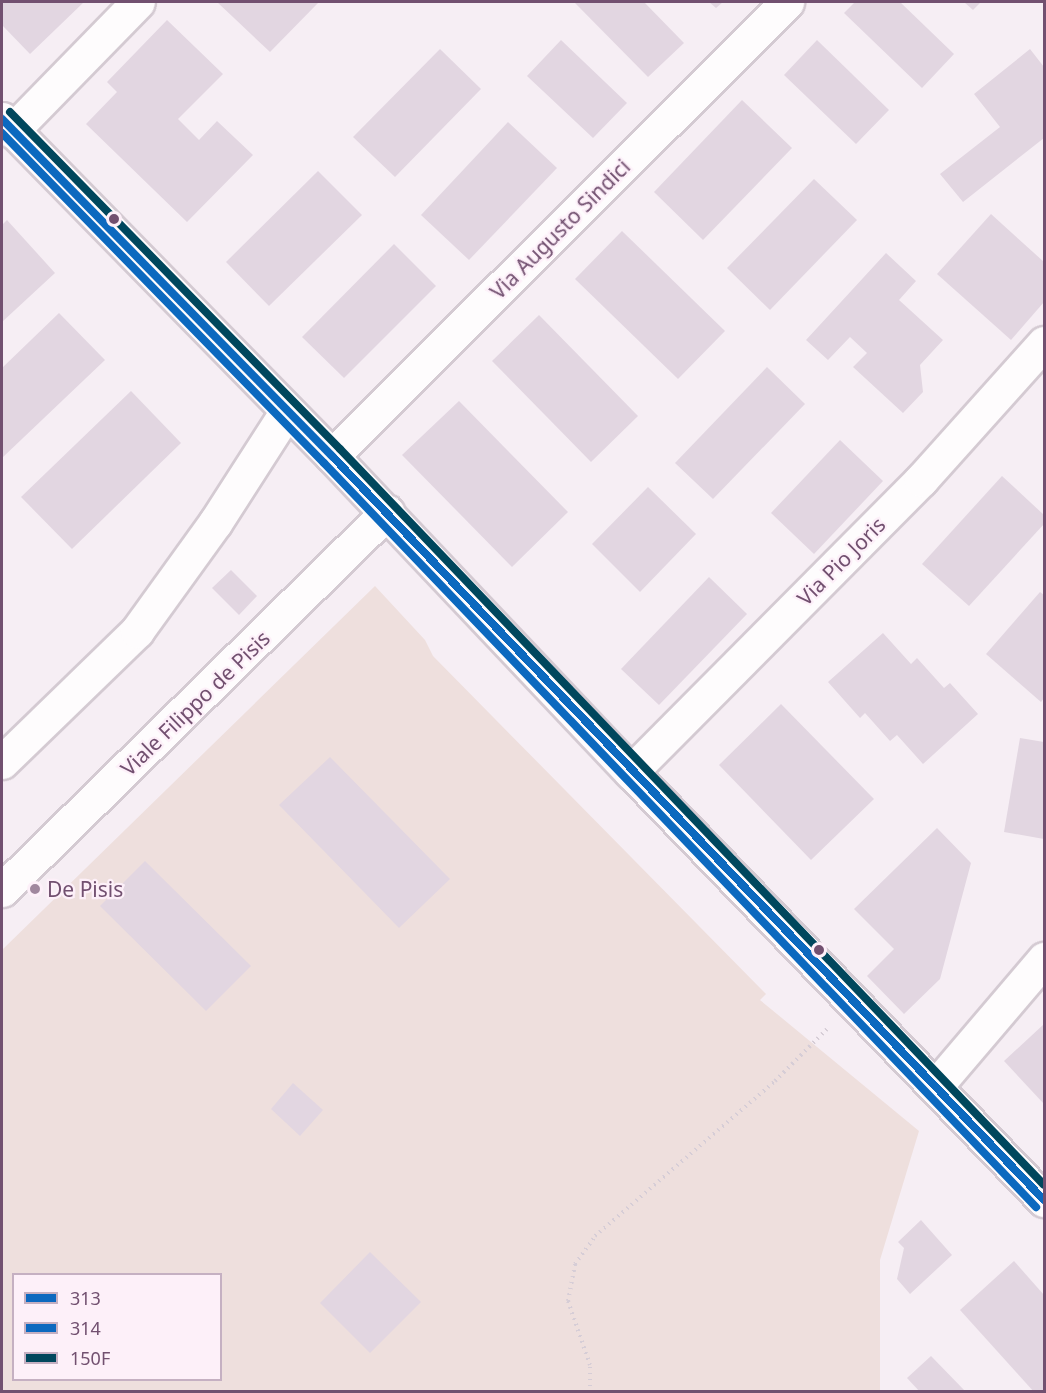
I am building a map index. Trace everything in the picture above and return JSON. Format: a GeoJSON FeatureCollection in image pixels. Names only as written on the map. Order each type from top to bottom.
{"type":"FeatureCollection","features":[{"type":"Feature","properties":{"kind":"street"},"geometry":{"type":"LineString","coordinates":[[138,2],[7,125],[387,512],[631,772],[855,1000],[1044,1200]]}},
{"type":"Feature","properties":{"kind":"street","name":"Via Augusto Sindici"},"geometry":{"type":"LineString","coordinates":[[332,456],[787,2]]}},
{"type":"Feature","properties":{"kind":"street","name":"Via Pio Joris"},"geometry":{"type":"LineString","coordinates":[[631,772],[914,487],[1044,343]]}},
{"type":"Feature","properties":{"kind":"street"},"geometry":{"type":"LineString","coordinates":[[2,762],[137,631],[215,523],[287,411]]}},
{"type":"Feature","properties":{"kind":"street","name":"Viale Filippo de Pisis"},"geometry":{"type":"LineString","coordinates":[[2,890],[387,512]]}},
{"type":"Feature","properties":{"kind":"street"},"geometry":{"type":"LineString","coordinates":[[936,1086],[1044,959]]}},
{"type":"Feature","properties":{"kind":"path"},"geometry":{"type":"LineString","coordinates":[[590,1392],[590,1365],[568,1301],[575,1264],[588,1245],[775,1081],[855,1000]]}},
{"type":"Feature","properties":{"kind":"shaded area"},"geometry":{"type":"Polygon","coordinates":[[[375,586],[425,640],[433,656],[766,994],[760,1000],[919,1131],[880,1260],[880,1391],[2,1392],[2,950],[375,586]]]}},
{"type":"Feature","properties":{"kind":"building"},"geometry":{"type":"Polygon","coordinates":[[[2,2],[84,2],[30,54],[2,25],[2,2]]]}},
{"type":"Feature","properties":{"kind":"building"},"geometry":{"type":"Polygon","coordinates":[[[217,2],[319,2],[270,52],[217,2]]]}},
{"type":"Feature","properties":{"kind":"building"},"geometry":{"type":"Polygon","coordinates":[[[574,2],[644,2],[684,43],[648,77],[574,2]]]}},
{"type":"Feature","properties":{"kind":"building"},"geometry":{"type":"Polygon","coordinates":[[[709,2],[723,2],[716,8],[709,2]]]}},
{"type":"Feature","properties":{"kind":"building"},"geometry":{"type":"Polygon","coordinates":[[[855,2],[900,2],[954,54],[922,88],[844,13],[855,2]]]}},
{"type":"Feature","properties":{"kind":"building"},"geometry":{"type":"Polygon","coordinates":[[[964,2],[981,2],[973,10],[964,2]]]}},
{"type":"Feature","properties":{"kind":"building"},"geometry":{"type":"Polygon","coordinates":[[[167,20],[223,74],[178,119],[199,140],[217,121],[253,155],[187,222],[86,124],[117,92],[107,82],[167,20]]]}},
{"type":"Feature","properties":{"kind":"building"},"geometry":{"type":"Polygon","coordinates":[[[561,40],[627,103],[593,138],[527,76],[561,40]]]}},
{"type":"Feature","properties":{"kind":"building"},"geometry":{"type":"Polygon","coordinates":[[[817,40],[889,110],[856,144],[784,75],[817,40]]]}},
{"type":"Feature","properties":{"kind":"building"},"geometry":{"type":"Polygon","coordinates":[[[440,49],[481,89],[395,177],[353,137],[440,49]]]}},
{"type":"Feature","properties":{"kind":"building"},"geometry":{"type":"Polygon","coordinates":[[[1030,49],[1044,67],[1044,138],[963,202],[940,174],[1000,127],[974,94],[1030,49]]]}},
{"type":"Feature","properties":{"kind":"building"},"geometry":{"type":"Polygon","coordinates":[[[742,100],[792,148],[703,240],[654,192],[742,100]]]}},
{"type":"Feature","properties":{"kind":"building"},"geometry":{"type":"Polygon","coordinates":[[[508,122],[557,168],[469,260],[421,215],[508,122]]]}},
{"type":"Feature","properties":{"kind":"building"},"geometry":{"type":"Polygon","coordinates":[[[318,171],[362,215],[269,306],[226,262],[318,171]]]}},
{"type":"Feature","properties":{"kind":"building"},"geometry":{"type":"Polygon","coordinates":[[[814,179],[857,220],[770,310],[727,268],[814,179]]]}},
{"type":"Feature","properties":{"kind":"building"},"geometry":{"type":"Polygon","coordinates":[[[991,214],[1044,262],[1044,302],[1011,340],[937,274],[991,214]]]}},
{"type":"Feature","properties":{"kind":"building"},"geometry":{"type":"Polygon","coordinates":[[[7,220],[55,273],[2,322],[2,225],[7,220]]]}},
{"type":"Feature","properties":{"kind":"building"},"geometry":{"type":"Polygon","coordinates":[[[622,231],[725,331],[678,379],[575,279],[622,231]]]}},
{"type":"Feature","properties":{"kind":"building"},"geometry":{"type":"Polygon","coordinates":[[[394,244],[436,286],[344,378],[302,337],[394,244]]]}},
{"type":"Feature","properties":{"kind":"building"},"geometry":{"type":"Polygon","coordinates":[[[886,253],[916,281],[899,300],[943,340],[920,365],[923,392],[903,413],[853,367],[867,353],[850,337],[828,360],[806,340],[886,253]]]}},
{"type":"Feature","properties":{"kind":"building"},"geometry":{"type":"Polygon","coordinates":[[[59,313],[105,360],[2,458],[2,368],[59,313]]]}},
{"type":"Feature","properties":{"kind":"building"},"geometry":{"type":"Polygon","coordinates":[[[539,315],[638,416],[591,462],[492,361],[539,315]]]}},
{"type":"Feature","properties":{"kind":"building"},"geometry":{"type":"Polygon","coordinates":[[[767,367],[805,404],[713,499],[675,463],[767,367]]]}},
{"type":"Feature","properties":{"kind":"building"},"geometry":{"type":"Polygon","coordinates":[[[131,391],[181,443],[72,549],[21,497],[131,391]]]}},
{"type":"Feature","properties":{"kind":"building"},"geometry":{"type":"Polygon","coordinates":[[[459,401],[568,512],[512,567],[402,455],[459,401]]]}},
{"type":"Feature","properties":{"kind":"building"},"geometry":{"type":"Polygon","coordinates":[[[840,440],[883,481],[814,554],[771,513],[840,440]]]}},
{"type":"Feature","properties":{"kind":"building"},"geometry":{"type":"Polygon","coordinates":[[[1002,476],[1044,515],[1044,524],[969,606],[922,564],[1002,476]]]}},
{"type":"Feature","properties":{"kind":"building"},"geometry":{"type":"Polygon","coordinates":[[[648,487],[696,534],[640,592],[592,544],[648,487]]]}},
{"type":"Feature","properties":{"kind":"building"},"geometry":{"type":"Polygon","coordinates":[[[231,570],[257,596],[239,615],[212,588],[231,570]]]}},
{"type":"Feature","properties":{"kind":"building"},"geometry":{"type":"Polygon","coordinates":[[[709,577],[747,614],[659,705],[621,669],[709,577]]]}},
{"type":"Feature","properties":{"kind":"building"},"geometry":{"type":"Polygon","coordinates":[[[1040,592],[1044,595],[1044,698],[1041,702],[986,654],[1040,592]]]}},
{"type":"Feature","properties":{"kind":"building"},"geometry":{"type":"Polygon","coordinates":[[[883,633],[911,664],[917,658],[944,688],[950,683],[978,714],[923,764],[897,735],[890,741],[865,713],[860,718],[828,682],[883,633]]]}},
{"type":"Feature","properties":{"kind":"building"},"geometry":{"type":"Polygon","coordinates":[[[781,704],[874,799],[811,860],[719,765],[781,704]]]}},
{"type":"Feature","properties":{"kind":"building"},"geometry":{"type":"Polygon","coordinates":[[[1020,738],[1044,742],[1044,839],[1004,832],[1020,738]]]}},
{"type":"Feature","properties":{"kind":"building"},"geometry":{"type":"Polygon","coordinates":[[[330,757],[450,879],[399,928],[279,805],[330,757]]]}},
{"type":"Feature","properties":{"kind":"building"},"geometry":{"type":"Polygon","coordinates":[[[937,828],[971,863],[940,979],[904,1014],[867,976],[894,949],[854,909],[937,828]]]}},
{"type":"Feature","properties":{"kind":"building"},"geometry":{"type":"Polygon","coordinates":[[[145,861],[251,966],[206,1011],[100,906],[145,861]]]}},
{"type":"Feature","properties":{"kind":"building"},"geometry":{"type":"Polygon","coordinates":[[[1044,1024],[1044,1104],[1004,1061],[1044,1024]]]}},
{"type":"Feature","properties":{"kind":"building"},"geometry":{"type":"Polygon","coordinates":[[[293,1083],[323,1110],[300,1136],[271,1109],[293,1083]]]}},
{"type":"Feature","properties":{"kind":"building"},"geometry":{"type":"Polygon","coordinates":[[[921,1220],[952,1255],[910,1294],[897,1279],[904,1248],[898,1242],[921,1220]]]}},
{"type":"Feature","properties":{"kind":"building"},"geometry":{"type":"Polygon","coordinates":[[[370,1252],[421,1302],[370,1353],[320,1303],[370,1252]]]}},
{"type":"Feature","properties":{"kind":"building"},"geometry":{"type":"Polygon","coordinates":[[[1014,1261],[1044,1295],[1044,1392],[1034,1392],[960,1310],[1014,1261]]]}},
{"type":"Feature","properties":{"kind":"building"},"geometry":{"type":"Polygon","coordinates":[[[931,1356],[966,1392],[920,1392],[907,1378],[931,1356]]]}},
{"type":"Feature","properties":{"kind":"transit line","name":"150F"},"geometry":{"type":"LineString","coordinates":[[10,112],[340,449],[1044,1185]]}},
{"type":"Feature","properties":{"kind":"transit line","name":"313"},"geometry":{"type":"LineString","coordinates":[[2,119],[332,456],[1044,1200]]}},
{"type":"Feature","properties":{"kind":"transit line","name":"314"},"geometry":{"type":"LineString","coordinates":[[2,133],[324,463],[1036,1207]]}},
{"type":"Feature","properties":{"kind":"place","name":"De Pisis"},"geometry":{"type":"Point","coordinates":[35,889]}}]}
